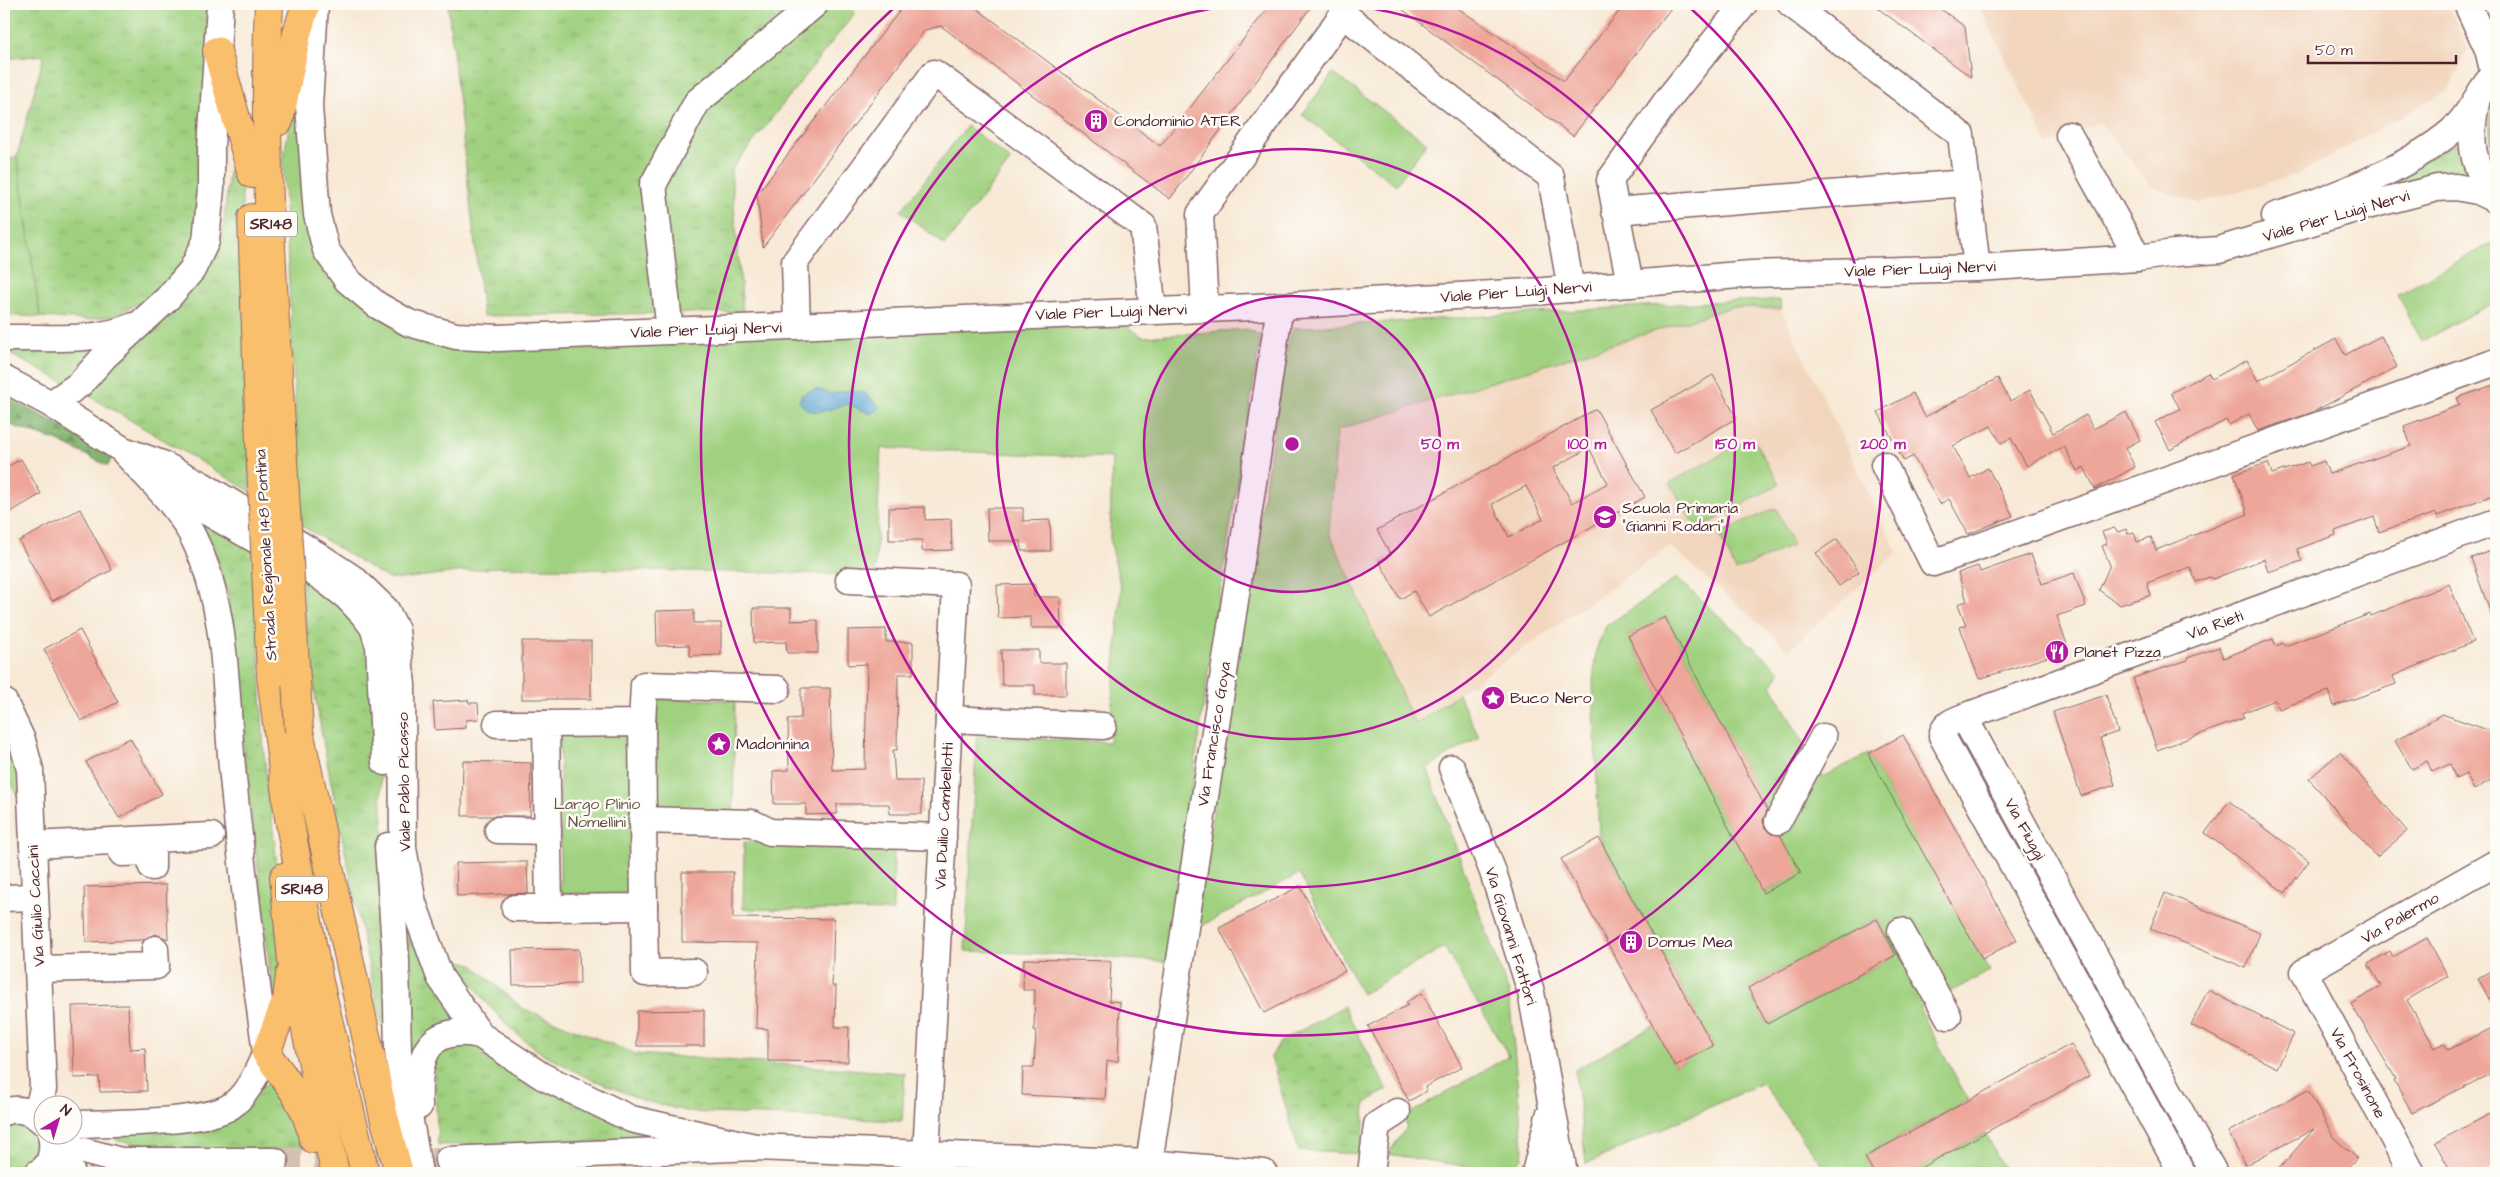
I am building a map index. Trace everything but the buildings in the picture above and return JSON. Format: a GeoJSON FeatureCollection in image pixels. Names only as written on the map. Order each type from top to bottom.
{"type":"FeatureCollection","features":[{"type":"Feature","properties":{"kind":"main road","name":"Strada Regionale 148 Pontina"},"geometry":{"type":"LineString","coordinates":[[258,4],[260,181],[271,443],[272,676],[289,818],[319,982],[364,1173]]}},
{"type":"Feature","properties":{"kind":"main road","name":"Strada Regionale 148 Pontina"},"geometry":{"type":"LineString","coordinates":[[260,181],[269,4]]}},
{"type":"Feature","properties":{"kind":"main road"},"geometry":{"type":"LineString","coordinates":[[260,181],[306,4]]}},
{"type":"Feature","properties":{"kind":"main road"},"geometry":{"type":"LineString","coordinates":[[217,51],[260,181]]}},
{"type":"Feature","properties":{"kind":"main road","name":"Strada Regionale 148 Pontina"},"geometry":{"type":"LineString","coordinates":[[271,443],[299,731],[348,1099]]}},
{"type":"Feature","properties":{"kind":"main road"},"geometry":{"type":"LineString","coordinates":[[272,676],[272,759],[292,961],[335,1173]]}},
{"type":"Feature","properties":{"kind":"main road"},"geometry":{"type":"LineString","coordinates":[[299,731],[384,1118],[399,1173]]}},
{"type":"Feature","properties":{"kind":"main road"},"geometry":{"type":"LineString","coordinates":[[292,961],[287,999],[266,1053],[293,1089],[310,1121],[320,1173]]}},
{"type":"Feature","properties":{"kind":"street"},"geometry":{"type":"LineString","coordinates":[[51,404],[80,384],[104,357],[166,299],[192,270],[206,241],[211,188],[220,4]]}},
{"type":"Feature","properties":{"kind":"street","name":"Viale Pier Luigi Nervi"},"geometry":{"type":"LineString","coordinates":[[315,4],[310,106],[317,215],[326,250],[347,280],[377,306],[409,323],[456,336],[498,338],[1280,306],[1571,289],[1752,274],[1977,268],[2138,258],[2219,250],[2348,211],[2437,188],[2456,187],[2477,191],[2496,200]]}},
{"type":"Feature","properties":{"kind":"street"},"geometry":{"type":"LineString","coordinates":[[670,331],[653,185],[697,102],[815,4]]}},
{"type":"Feature","properties":{"kind":"street"},"geometry":{"type":"LineString","coordinates":[[1630,284],[1610,180],[1668,99],[1744,4]]}},
{"type":"Feature","properties":{"kind":"street"},"geometry":{"type":"LineString","coordinates":[[1792,4],[1960,135],[1977,268]]}},
{"type":"Feature","properties":{"kind":"street"},"geometry":{"type":"LineString","coordinates":[[2467,4],[2488,49],[2495,73]]}},
{"type":"Feature","properties":{"kind":"street"},"geometry":{"type":"LineString","coordinates":[[1205,308],[1200,214],[1343,14],[1552,177],[1571,289]]}},
{"type":"Feature","properties":{"kind":"street"},"geometry":{"type":"LineString","coordinates":[[797,326],[795,262],[934,73],[1143,226],[1153,310]]}},
{"type":"Feature","properties":{"kind":"street","name":"Viale Pier Luigi Nervi"},"geometry":{"type":"LineString","coordinates":[[2174,253],[2216,234],[2296,209],[2355,185],[2402,162],[2453,129],[2476,103],[2495,73]]}},
{"type":"Feature","properties":{"kind":"street","name":"Viale Pier Luigi Nervi"},"geometry":{"type":"LineString","coordinates":[[2476,103],[2471,131],[2474,159],[2487,184],[2496,194]]}},
{"type":"Feature","properties":{"kind":"street"},"geometry":{"type":"LineString","coordinates":[[2069,135],[2138,258]]}},
{"type":"Feature","properties":{"kind":"street"},"geometry":{"type":"LineString","coordinates":[[1615,211],[1967,183]]}},
{"type":"Feature","properties":{"kind":"street","name":"Via Francisco Goya"},"geometry":{"type":"LineString","coordinates":[[1149,1163],[1280,306]]}},
{"type":"Feature","properties":{"kind":"street"},"geometry":{"type":"LineString","coordinates":[[4,338],[89,337],[118,332],[141,323]]}},
{"type":"Feature","properties":{"kind":"street"},"geometry":{"type":"LineString","coordinates":[[1884,465],[1933,563],[2496,362]]}},
{"type":"Feature","properties":{"kind":"street"},"geometry":{"type":"LineString","coordinates":[[4,379],[51,404],[123,450],[168,498],[195,541],[207,571],[222,648],[232,768],[266,1053],[253,1082],[230,1107],[204,1116],[136,1122],[82,1124]]}},
{"type":"Feature","properties":{"kind":"street","name":"Viale Pablo Picasso"},"geometry":{"type":"LineString","coordinates":[[123,450],[162,464],[326,560],[354,579],[386,610],[396,630],[402,685],[403,848],[412,904],[440,976],[480,1035],[542,1076],[631,1119],[755,1147]]}},
{"type":"Feature","properties":{"kind":"street"},"geometry":{"type":"LineString","coordinates":[[147,477],[321,577],[348,598],[373,627],[379,646],[382,691],[387,841],[396,961],[398,1052],[421,1173]]}},
{"type":"Feature","properties":{"kind":"street","name":"Via Rieti"},"geometry":{"type":"LineString","coordinates":[[1942,736],[1943,728],[1952,721],[2496,522]]}},
{"type":"Feature","properties":{"kind":"street","name":"Via Duilio Cambellotti"},"geometry":{"type":"LineString","coordinates":[[849,580],[956,585],[926,1155]]}},
{"type":"Feature","properties":{"kind":"street"},"geometry":{"type":"LineString","coordinates":[[694,972],[645,973],[642,820],[644,685],[777,689]]}},
{"type":"Feature","properties":{"kind":"street","name":"Via Giulio Caccini"},"geometry":{"type":"LineString","coordinates":[[4,702],[27,754],[30,770],[41,1012],[42,1094]]}},
{"type":"Feature","properties":{"kind":"street","name":"Via Fiuggi"},"geometry":{"type":"LineString","coordinates":[[1964,717],[2214,1173]]}},
{"type":"Feature","properties":{"kind":"street"},"geometry":{"type":"LineString","coordinates":[[949,719],[1103,726]]}},
{"type":"Feature","properties":{"kind":"street"},"geometry":{"type":"LineString","coordinates":[[497,724],[642,723]]}},
{"type":"Feature","properties":{"kind":"street"},"geometry":{"type":"LineString","coordinates":[[546,724],[548,908]]}},
{"type":"Feature","properties":{"kind":"street","name":"Via Fiuggi"},"geometry":{"type":"LineString","coordinates":[[1942,736],[2182,1173]]}},
{"type":"Feature","properties":{"kind":"street"},"geometry":{"type":"LineString","coordinates":[[1778,821],[1823,737]]}},
{"type":"Feature","properties":{"kind":"street","name":"Via Giovanni Fattori"},"geometry":{"type":"LineString","coordinates":[[1452,768],[1493,872],[1531,992],[1564,1173]]}},
{"type":"Feature","properties":{"kind":"street"},"geometry":{"type":"LineString","coordinates":[[642,820],[752,823],[770,832],[943,837]]}},
{"type":"Feature","properties":{"kind":"street"},"geometry":{"type":"LineString","coordinates":[[498,830],[548,831]]}},
{"type":"Feature","properties":{"kind":"street"},"geometry":{"type":"LineString","coordinates":[[34,850],[211,836]]}},
{"type":"Feature","properties":{"kind":"street"},"geometry":{"type":"LineString","coordinates":[[34,850],[152,852],[152,867]]}},
{"type":"Feature","properties":{"kind":"street","name":"Via Palermo"},"geometry":{"type":"LineString","coordinates":[[2304,972],[2496,863]]}},
{"type":"Feature","properties":{"kind":"street"},"geometry":{"type":"LineString","coordinates":[[4,898],[35,897]]}},
{"type":"Feature","properties":{"kind":"street"},"geometry":{"type":"LineString","coordinates":[[515,908],[644,907]]}},
{"type":"Feature","properties":{"kind":"street"},"geometry":{"type":"LineString","coordinates":[[1901,931],[1948,1016]]}},
{"type":"Feature","properties":{"kind":"street"},"geometry":{"type":"LineString","coordinates":[[2063,954],[2086,941]]}},
{"type":"Feature","properties":{"kind":"street"},"geometry":{"type":"LineString","coordinates":[[39,969],[156,966],[155,949]]}},
{"type":"Feature","properties":{"kind":"street","name":"Via Frosinone"},"geometry":{"type":"LineString","coordinates":[[2304,972],[2412,1173]]}},
{"type":"Feature","properties":{"kind":"street"},"geometry":{"type":"LineString","coordinates":[[2084,994],[2108,980]]}},
{"type":"Feature","properties":{"kind":"street"},"geometry":{"type":"LineString","coordinates":[[421,1173],[420,1067],[427,1048],[442,1037],[461,1031],[480,1035]]}},
{"type":"Feature","properties":{"kind":"street","name":"Via Giovanni Fattori"},"geometry":{"type":"LineString","coordinates":[[1535,1173],[1551,1108]]}},
{"type":"Feature","properties":{"kind":"street"},"geometry":{"type":"LineString","coordinates":[[4,1112],[22,1110],[32,1125]]}},
{"type":"Feature","properties":{"kind":"street"},"geometry":{"type":"LineString","coordinates":[[1371,1173],[1377,1125],[1397,1112]]}},
{"type":"Feature","properties":{"kind":"street"},"geometry":{"type":"LineString","coordinates":[[2160,1132],[2184,1118]]}},
{"type":"Feature","properties":{"kind":"street"},"geometry":{"type":"LineString","coordinates":[[46,1144],[72,1173]]}},
{"type":"Feature","properties":{"kind":"street"},"geometry":{"type":"LineString","coordinates":[[52,1144],[121,1161],[276,1161]]}},
{"type":"Feature","properties":{"kind":"street","name":"Viale Pablo Picasso"},"geometry":{"type":"LineString","coordinates":[[448,1160],[755,1147],[1149,1163],[1264,1173]]}},
{"type":"Feature","properties":{"kind":"shaded area"},"geometry":{"type":"Polygon","coordinates":[[[1978,4],[2447,4],[2469,49],[2448,90],[2298,174],[2198,203],[2151,186],[2100,122],[2048,145],[1978,4]]]}},
{"type":"Feature","properties":{"kind":"shaded area","name":"Scuola Primaria \"Gianni Rodari\""},"geometry":{"type":"Polygon","coordinates":[[[1732,307],[1781,309],[1897,552],[1789,650],[1670,546],[1415,724],[1329,532],[1337,430],[1732,307]]]}},
{"type":"Feature","properties":{"kind":"green space"},"geometry":{"type":"Polygon","coordinates":[[[4,4],[210,4],[202,216],[185,260],[164,283],[139,303],[116,315],[89,320],[40,317],[17,156],[44,55],[4,59],[4,4]]]}},
{"type":"Feature","properties":{"kind":"green space"},"geometry":{"type":"Polygon","coordinates":[[[476,4],[853,4],[854,14],[731,170],[743,312],[483,316],[448,7],[476,4]]]}},
{"type":"Feature","properties":{"kind":"green space"},"geometry":{"type":"Polygon","coordinates":[[[304,34],[308,220],[409,333],[1111,318],[1143,337],[1247,329],[1261,336],[1214,630],[1167,962],[1075,955],[965,951],[977,736],[1109,742],[1121,590],[1110,538],[1112,458],[881,448],[875,575],[498,567],[401,579],[387,578],[301,525],[283,162],[304,34]]]}},
{"type":"Feature","properties":{"kind":"green space"},"geometry":{"type":"Polygon","coordinates":[[[1333,73],[1427,143],[1396,185],[1302,115],[1333,73]]]}},
{"type":"Feature","properties":{"kind":"green space"},"geometry":{"type":"Polygon","coordinates":[[[2496,99],[2496,158],[2490,136],[2490,120],[2496,99]]]}},
{"type":"Feature","properties":{"kind":"green space"},"geometry":{"type":"Polygon","coordinates":[[[967,126],[1011,160],[945,245],[901,211],[967,126]]]}},
{"type":"Feature","properties":{"kind":"green space"},"geometry":{"type":"Polygon","coordinates":[[[2466,139],[2477,176],[2346,199],[2466,139]]]}},
{"type":"Feature","properties":{"kind":"green space"},"geometry":{"type":"Polygon","coordinates":[[[17,156],[40,317],[4,315],[4,161],[17,156]]]}},
{"type":"Feature","properties":{"kind":"green space"},"geometry":{"type":"Polygon","coordinates":[[[241,170],[250,491],[86,394],[96,378],[193,287],[214,258],[223,231],[229,171],[241,170]]]}},
{"type":"Feature","properties":{"kind":"green space"},"geometry":{"type":"Polygon","coordinates":[[[2492,243],[2496,251],[2496,301],[2422,341],[2397,295],[2492,243]]]}},
{"type":"Feature","properties":{"kind":"green space"},"geometry":{"type":"Polygon","coordinates":[[[1780,300],[1781,309],[1732,307],[1337,430],[1329,532],[1415,724],[1458,694],[1479,737],[1427,768],[1509,993],[1523,1147],[1522,1158],[1507,1173],[1388,1154],[1407,1127],[1404,1117],[1509,1056],[1444,947],[1362,994],[1299,874],[1194,930],[1289,336],[1294,328],[1726,301],[1780,300]]]}},
{"type":"Feature","properties":{"kind":"green space"},"geometry":{"type":"Polygon","coordinates":[[[4,343],[95,343],[67,384],[4,351],[4,343]]]}},
{"type":"Feature","properties":{"kind":"green space"},"geometry":{"type":"Polygon","coordinates":[[[4,396],[114,453],[108,466],[58,441],[4,423],[4,396]]]}},
{"type":"Feature","properties":{"kind":"green space"},"geometry":{"type":"Polygon","coordinates":[[[1752,437],[1779,484],[1697,530],[1670,483],[1752,437]]]}},
{"type":"Feature","properties":{"kind":"green space"},"geometry":{"type":"Polygon","coordinates":[[[190,507],[244,540],[254,554],[264,753],[287,952],[275,1013],[244,749],[234,633],[227,592],[213,545],[190,507]]]}},
{"type":"Feature","properties":{"kind":"green space"},"geometry":{"type":"Polygon","coordinates":[[[1776,508],[1793,545],[1736,571],[1719,534],[1776,508]]]}},
{"type":"Feature","properties":{"kind":"green space"},"geometry":{"type":"Polygon","coordinates":[[[302,573],[337,595],[376,655],[382,810],[392,940],[393,1070],[366,953],[322,738],[307,639],[302,573]]]}},
{"type":"Feature","properties":{"kind":"green space"},"geometry":{"type":"Polygon","coordinates":[[[1677,578],[1781,672],[1771,685],[1822,777],[1868,754],[1990,971],[1919,1008],[1968,1100],[1865,1156],[1874,1173],[1828,1173],[1762,1083],[1586,1164],[1575,1070],[1653,1026],[1675,1066],[1713,1045],[1599,838],[1593,682],[1596,650],[1606,626],[1677,578]],[[1665,617],[1628,636],[1764,893],[1800,873],[1665,617]],[[1877,919],[1748,988],[1767,1024],[1896,955],[1877,919]]]}},
{"type":"Feature","properties":{"kind":"green space"},"geometry":{"type":"Polygon","coordinates":[[[657,699],[735,700],[733,812],[656,810],[657,699]]]}},
{"type":"Feature","properties":{"kind":"green space"},"geometry":{"type":"Polygon","coordinates":[[[4,711],[25,808],[4,770],[4,711]]]}},
{"type":"Feature","properties":{"kind":"green space","name":"Largo Plinio Nomellini"},"geometry":{"type":"Polygon","coordinates":[[[560,733],[635,733],[635,894],[560,893],[560,733]]]}},
{"type":"Feature","properties":{"kind":"green space"},"geometry":{"type":"Polygon","coordinates":[[[744,842],[894,844],[893,911],[743,909],[744,842]]]}},
{"type":"Feature","properties":{"kind":"green space"},"geometry":{"type":"Polygon","coordinates":[[[407,899],[465,1018],[415,1071],[411,1052],[407,899]]]}},
{"type":"Feature","properties":{"kind":"green space"},"geometry":{"type":"Polygon","coordinates":[[[457,960],[472,964],[522,1008],[636,1054],[905,1073],[902,1121],[690,1112],[645,1101],[582,1075],[538,1051],[511,1029],[487,1004],[457,960]]]}},
{"type":"Feature","properties":{"kind":"green space"},"geometry":{"type":"Polygon","coordinates":[[[1344,1006],[1387,1090],[1365,1103],[1362,1154],[1299,1151],[1271,1057],[1280,1042],[1344,1006]]]}},
{"type":"Feature","properties":{"kind":"green space"},"geometry":{"type":"Polygon","coordinates":[[[469,1036],[701,1140],[438,1145],[434,1063],[439,1051],[469,1036]]]}},
{"type":"Feature","properties":{"kind":"green space"},"geometry":{"type":"Polygon","coordinates":[[[270,1083],[278,1087],[290,1102],[300,1131],[303,1149],[197,1152],[118,1141],[112,1136],[270,1083]]]}},
{"type":"Feature","properties":{"kind":"green space"},"geometry":{"type":"Polygon","coordinates":[[[25,1122],[32,1127],[32,1144],[40,1144],[39,1154],[28,1167],[17,1170],[4,1168],[4,1124],[25,1122]]]}},
{"type":"Feature","properties":{"kind":"green space"},"geometry":{"type":"Polygon","coordinates":[[[1985,1133],[2006,1173],[1911,1173],[1985,1133]]]}},
{"type":"Feature","properties":{"kind":"water"},"geometry":{"type":"Polygon","coordinates":[[[816,389],[832,394],[850,390],[866,393],[880,408],[870,414],[848,404],[815,412],[804,407],[799,401],[801,395],[816,389]]]}},
{"type":"Feature","properties":{"kind":"tunnel"},"geometry":{"type":"LineString","coordinates":[[275,1161],[448,1160]]}},
{"type":"Feature","properties":{"kind":"place","name":"Condominio ATER"},"geometry":{"type":"Point","coordinates":[1096,121]}},
{"type":"Feature","properties":{"kind":"place","name":"Scuola Primaria \"Gianni Rodari\""},"geometry":{"type":"Point","coordinates":[1605,517]}},
{"type":"Feature","properties":{"kind":"place","name":"Planet Pizza"},"geometry":{"type":"Point","coordinates":[2057,652]}},
{"type":"Feature","properties":{"kind":"place","name":"Buco Nero"},"geometry":{"type":"Point","coordinates":[1493,698]}},
{"type":"Feature","properties":{"kind":"place","name":"Madonnina"},"geometry":{"type":"Point","coordinates":[719,744]}},
{"type":"Feature","properties":{"kind":"place","name":"Domus Mea"},"geometry":{"type":"Point","coordinates":[1631,942]}}]}
